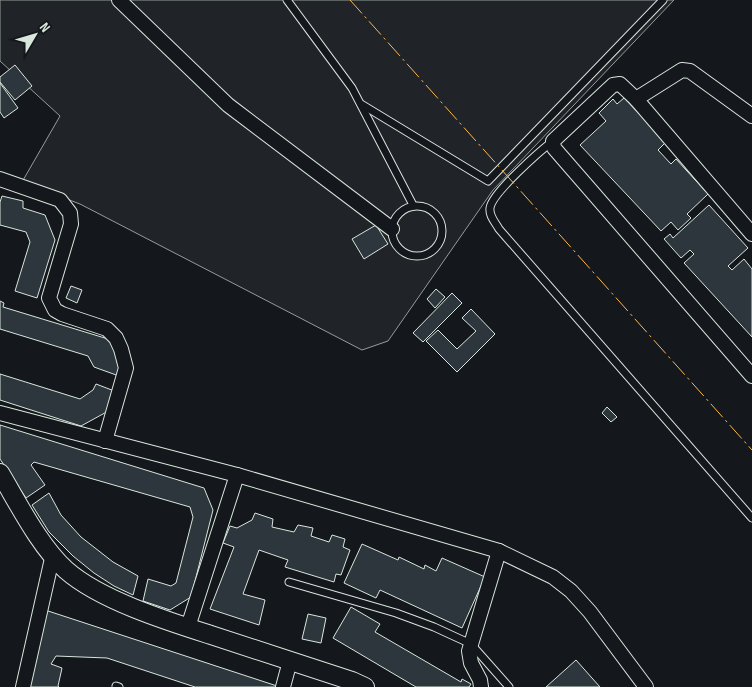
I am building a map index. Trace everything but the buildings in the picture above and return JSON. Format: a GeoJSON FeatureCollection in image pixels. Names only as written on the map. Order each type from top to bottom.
{"type":"FeatureCollection","features":[{"type":"Feature","properties":{"kind":"street"},"geometry":{"type":"LineString","coordinates":[[119,0],[228,105],[392,229]]}},
{"type":"Feature","properties":{"kind":"street"},"geometry":{"type":"LineString","coordinates":[[636,99],[682,70],[690,71],[752,116]]}},
{"type":"Feature","properties":{"kind":"street"},"geometry":{"type":"LineString","coordinates":[[752,234],[636,99],[620,84],[613,85],[553,141],[554,148],[752,376]]}},
{"type":"Feature","properties":{"kind":"street"},"geometry":{"type":"LineString","coordinates":[[0,178],[60,200],[70,213],[71,224],[49,298],[55,310],[62,314],[106,329],[116,338],[121,349],[126,368],[105,442]]}},
{"type":"Feature","properties":{"kind":"street"},"geometry":{"type":"LineString","coordinates":[[0,413],[237,475],[499,551],[553,577],[571,591],[590,612],[646,687]]}},
{"type":"Feature","properties":{"kind":"street"},"geometry":{"type":"LineString","coordinates":[[0,473],[32,526],[52,554],[66,570],[90,587],[141,610],[365,687]]}},
{"type":"Feature","properties":{"kind":"street"},"geometry":{"type":"LineString","coordinates":[[188,627],[237,475]]}},
{"type":"Feature","properties":{"kind":"street"},"geometry":{"type":"LineString","coordinates":[[480,687],[480,680],[471,663],[469,651],[499,551]]}},
{"type":"Feature","properties":{"kind":"street"},"geometry":{"type":"LineString","coordinates":[[22,687],[52,554]]}},
{"type":"Feature","properties":{"kind":"street"},"geometry":{"type":"LineString","coordinates":[[283,687],[290,661]]}},
{"type":"Feature","properties":{"kind":"lane"},"geometry":{"type":"LineString","coordinates":[[287,0],[352,88],[413,205]]}},
{"type":"Feature","properties":{"kind":"lane"},"geometry":{"type":"LineString","coordinates":[[361,104],[488,181],[663,0]]}},
{"type":"Feature","properties":{"kind":"lane"},"geometry":{"type":"LineString","coordinates":[[553,141],[523,166],[492,201],[491,217],[524,258],[752,518]]}},
{"type":"Feature","properties":{"kind":"lane"},"geometry":{"type":"LineString","coordinates":[[413,205],[427,208],[434,213],[439,220],[442,230],[436,246],[430,252],[422,255],[407,254],[400,249],[395,242],[392,229],[395,218],[400,212],[413,205]]}},
{"type":"Feature","properties":{"kind":"lane"},"geometry":{"type":"LineString","coordinates":[[289,582],[396,613],[434,627],[471,644],[509,687]]}},
{"type":"Feature","properties":{"kind":"shaded area"},"geometry":{"type":"Polygon","coordinates":[[[0,0],[674,0],[493,190],[388,341],[362,350],[80,204],[22,182],[60,116],[0,61],[0,0]]]}},
{"type":"Feature","properties":{"kind":"power"},"geometry":{"type":"LineString","coordinates":[[350,0],[752,450]]}}]}
